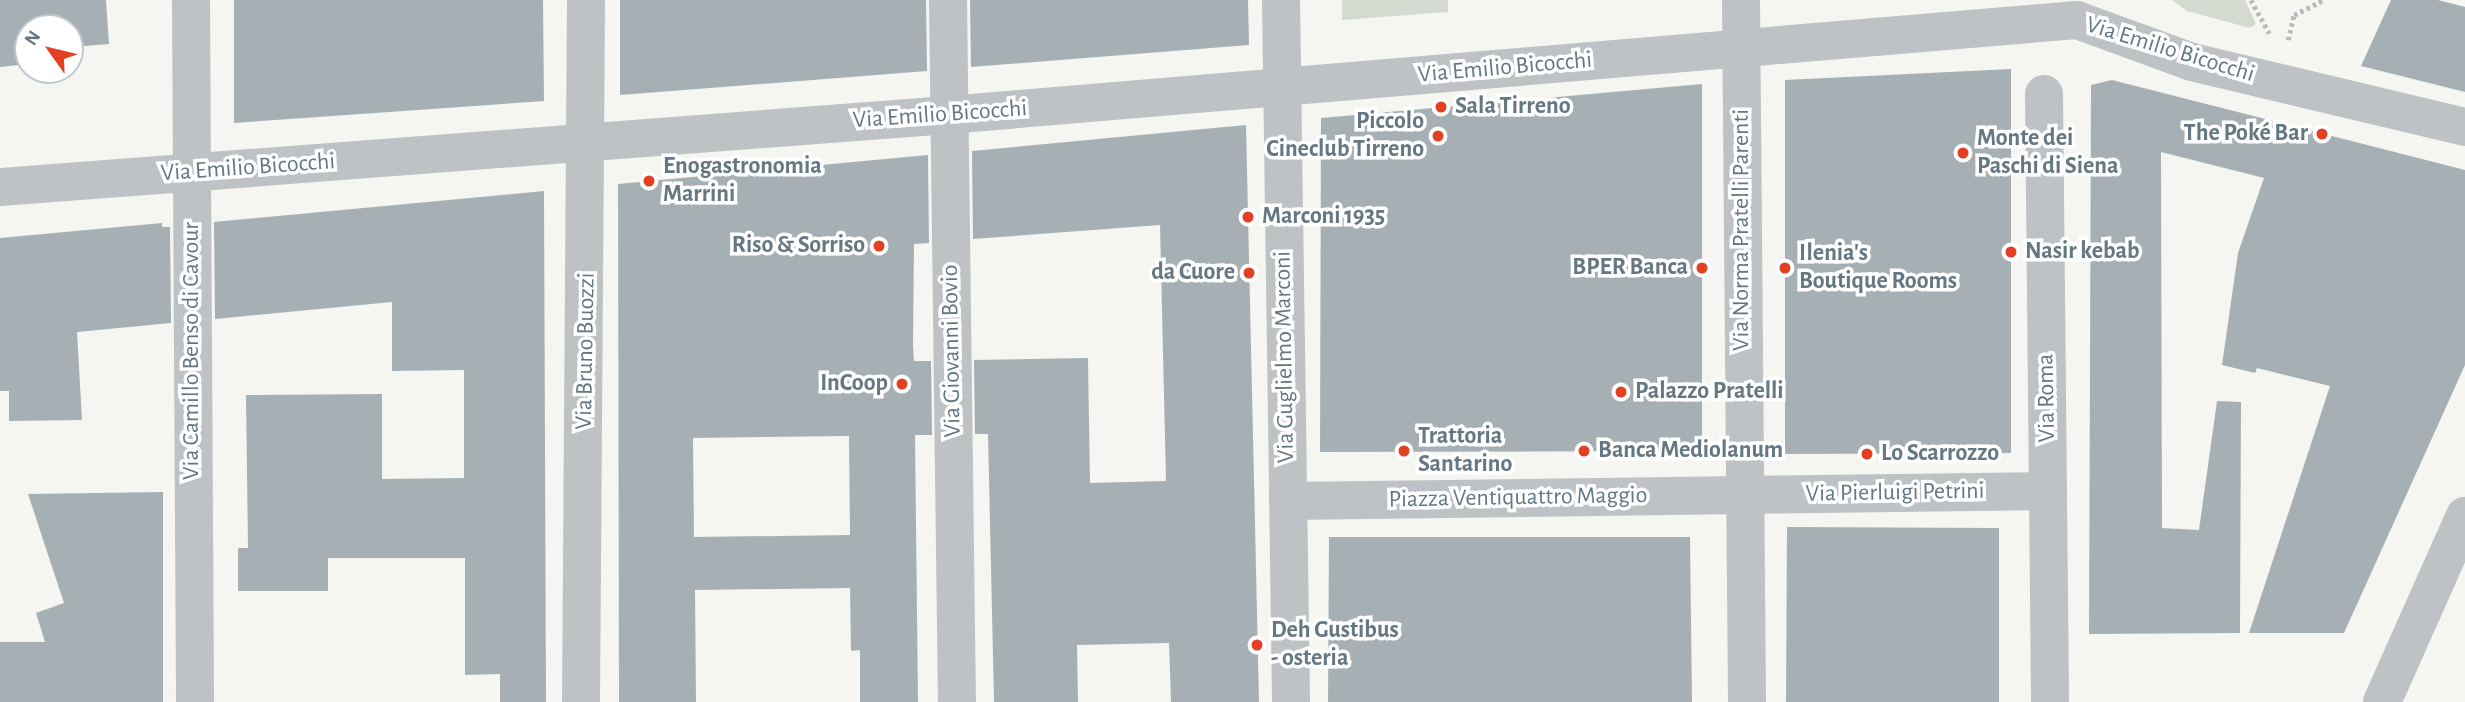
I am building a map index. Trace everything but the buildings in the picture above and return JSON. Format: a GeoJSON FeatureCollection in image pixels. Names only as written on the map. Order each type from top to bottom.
{"type":"FeatureCollection","features":[{"type":"Feature","properties":{"kind":"street","name":"Via Camillo Benso di Cavour"},"geometry":{"type":"LineString","coordinates":[[191,0],[195,702]]}},
{"type":"Feature","properties":{"kind":"street","name":"Via Bruno Buozzi"},"geometry":{"type":"LineString","coordinates":[[581,702],[588,142],[586,0]]}},
{"type":"Feature","properties":{"kind":"street","name":"Via Giovanni Bovio"},"geometry":{"type":"LineString","coordinates":[[948,0],[957,702]]}},
{"type":"Feature","properties":{"kind":"street","name":"Via Guglielmo Marconi"},"geometry":{"type":"LineString","coordinates":[[1281,0],[1280,88],[1288,501]]}},
{"type":"Feature","properties":{"kind":"street","name":"Via Norma Pratelli Parenti"},"geometry":{"type":"LineString","coordinates":[[1741,0],[1743,495]]}},
{"type":"Feature","properties":{"kind":"street","name":"Via Emilio Bicocchi"},"geometry":{"type":"LineString","coordinates":[[0,187],[1280,88],[1741,48],[2074,10],[2192,62],[2465,128]]}},
{"type":"Feature","properties":{"kind":"street","name":"Via Roma"},"geometry":{"type":"LineString","coordinates":[[2044,94],[2050,702]]}},
{"type":"Feature","properties":{"kind":"street","name":"Via Pierluigi Petrini"},"geometry":{"type":"LineString","coordinates":[[1743,495],[2047,491]]}},
{"type":"Feature","properties":{"kind":"street","name":"Piazza Ventiquattro Maggio"},"geometry":{"type":"LineString","coordinates":[[1288,501],[1743,495]]}},
{"type":"Feature","properties":{"kind":"street"},"geometry":{"type":"LineString","coordinates":[[1743,495],[1746,702]]}},
{"type":"Feature","properties":{"kind":"street"},"geometry":{"type":"LineString","coordinates":[[1288,501],[1291,702]]}},
{"type":"Feature","properties":{"kind":"street"},"geometry":{"type":"LineString","coordinates":[[2382,702],[2465,516]]}},
{"type":"Feature","properties":{"kind":"path"},"geometry":{"type":"LineString","coordinates":[[2251,0],[2274,40]]}},
{"type":"Feature","properties":{"kind":"path"},"geometry":{"type":"LineString","coordinates":[[2285,51],[2294,15],[2323,0]]}},
{"type":"Feature","properties":{"kind":"shaded area"},"geometry":{"type":"Polygon","coordinates":[[[1342,0],[1448,0],[1448,12],[1342,20],[1342,0]]]}},
{"type":"Feature","properties":{"kind":"shaded area"},"geometry":{"type":"Polygon","coordinates":[[[2172,0],[2245,0],[2256,24],[2250,28],[2187,11],[2172,0]]]}},
{"type":"Feature","properties":{"kind":"place","name":"Sala Tirreno"},"geometry":{"type":"Point","coordinates":[1441,107]}},
{"type":"Feature","properties":{"kind":"place","name":"The Poké Bar"},"geometry":{"type":"Point","coordinates":[2322,134]}},
{"type":"Feature","properties":{"kind":"place","name":"Piccolo Cineclub Tirreno"},"geometry":{"type":"Point","coordinates":[1438,136]}},
{"type":"Feature","properties":{"kind":"place","name":"Monte dei Paschi di Siena"},"geometry":{"type":"Point","coordinates":[1963,153]}},
{"type":"Feature","properties":{"kind":"place","name":"Enogastronomia Marrini"},"geometry":{"type":"Point","coordinates":[649,181]}},
{"type":"Feature","properties":{"kind":"place","name":"Marconi 1935"},"geometry":{"type":"Point","coordinates":[1248,217]}},
{"type":"Feature","properties":{"kind":"place","name":"Riso & Sorriso"},"geometry":{"type":"Point","coordinates":[879,246]}},
{"type":"Feature","properties":{"kind":"place","name":"Nasir kebab"},"geometry":{"type":"Point","coordinates":[2011,252]}},
{"type":"Feature","properties":{"kind":"place","name":"BPER Banca"},"geometry":{"type":"Point","coordinates":[1702,268]}},
{"type":"Feature","properties":{"kind":"place","name":"Ilenia's Boutique Rooms"},"geometry":{"type":"Point","coordinates":[1785,268]}},
{"type":"Feature","properties":{"kind":"place","name":"da Cuore"},"geometry":{"type":"Point","coordinates":[1249,273]}},
{"type":"Feature","properties":{"kind":"place","name":"InCoop"},"geometry":{"type":"Point","coordinates":[902,384]}},
{"type":"Feature","properties":{"kind":"place","name":"Palazzo Pratelli"},"geometry":{"type":"Point","coordinates":[1621,392]}},
{"type":"Feature","properties":{"kind":"place","name":"Trattoria Santarino"},"geometry":{"type":"Point","coordinates":[1404,451]}},
{"type":"Feature","properties":{"kind":"place","name":"Banca Mediolanum"},"geometry":{"type":"Point","coordinates":[1584,451]}},
{"type":"Feature","properties":{"kind":"place","name":"Lo Scarrozzo"},"geometry":{"type":"Point","coordinates":[1867,454]}},
{"type":"Feature","properties":{"kind":"place","name":"Deh Gustibus - osteria"},"geometry":{"type":"Point","coordinates":[1257,645]}}]}
